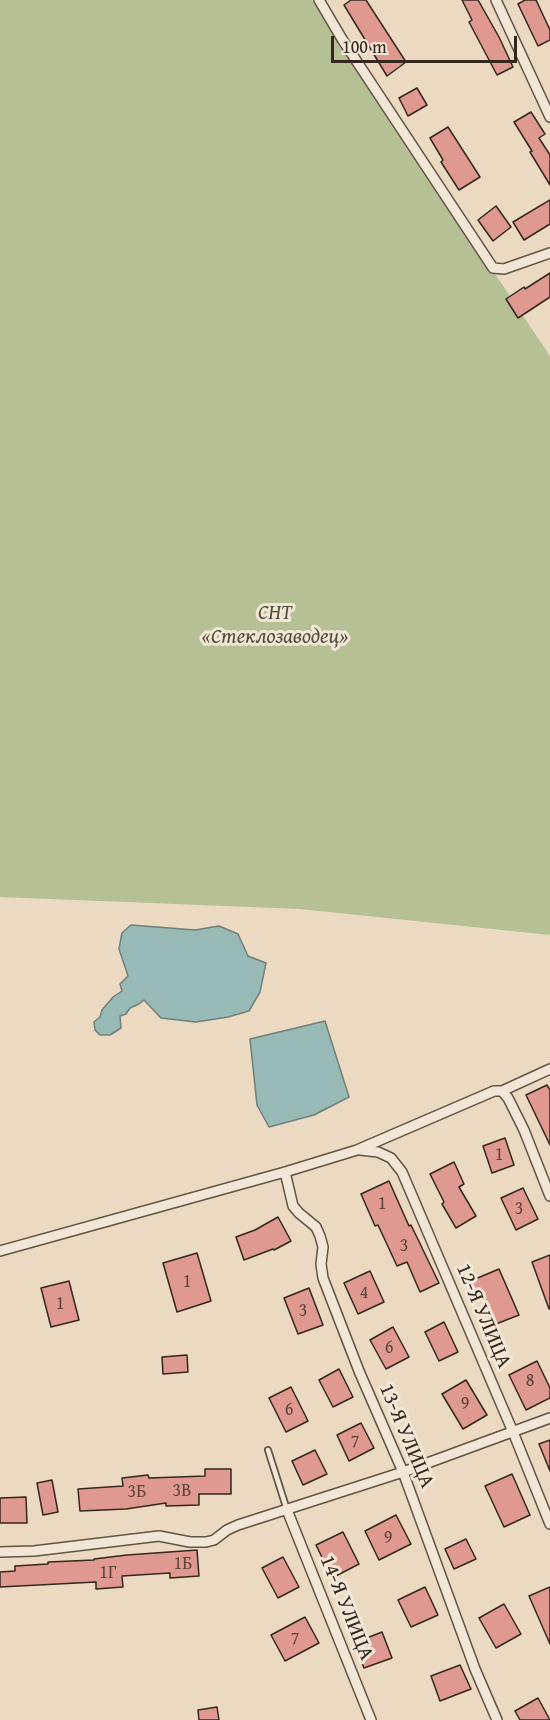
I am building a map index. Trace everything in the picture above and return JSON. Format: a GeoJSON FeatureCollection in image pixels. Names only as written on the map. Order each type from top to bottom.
{"type":"FeatureCollection","features":[{"type":"Feature","properties":{"kind":"street"},"geometry":{"type":"LineString","coordinates":[[320,0],[349,49],[493,268],[504,269],[550,253]]}},
{"type":"Feature","properties":{"kind":"street"},"geometry":{"type":"LineString","coordinates":[[496,0],[550,117]]}},
{"type":"Feature","properties":{"kind":"street"},"geometry":{"type":"LineString","coordinates":[[0,1251],[357,1150],[494,1091],[502,1091],[550,1070]]}},
{"type":"Feature","properties":{"kind":"street"},"geometry":{"type":"LineString","coordinates":[[502,1091],[524,1130],[550,1196]]}},
{"type":"Feature","properties":{"kind":"street","name":"12-Я УЛИЦА"},"geometry":{"type":"LineString","coordinates":[[357,1150],[378,1152],[391,1158],[402,1172],[513,1431],[550,1524]]}},
{"type":"Feature","properties":{"kind":"street","name":"13-Я УЛИЦА"},"geometry":{"type":"LineString","coordinates":[[285,1172],[293,1206],[299,1214],[316,1227],[320,1236],[323,1247],[321,1264],[323,1278],[359,1371],[403,1472],[475,1670],[497,1720]]}},
{"type":"Feature","properties":{"kind":"street"},"geometry":{"type":"LineString","coordinates":[[0,1552],[34,1551],[159,1536],[190,1542],[206,1542],[238,1526],[403,1472],[550,1418]]}},
{"type":"Feature","properties":{"kind":"street","name":"14-Я УЛИЦА"},"geometry":{"type":"LineString","coordinates":[[287,1510],[371,1720]]}},
{"type":"Feature","properties":{"kind":"lane"},"geometry":{"type":"LineString","coordinates":[[268,1450],[287,1510]]}},
{"type":"Feature","properties":{"kind":"green space","name":"СНТ «Стеклозаводец»"},"geometry":{"type":"Polygon","coordinates":[[[0,0],[312,0],[550,356],[550,935],[300,909],[0,897],[0,0]]]}},
{"type":"Feature","properties":{"kind":"water"},"geometry":{"type":"Polygon","coordinates":[[[131,925],[195,930],[219,926],[238,934],[248,956],[266,963],[260,992],[249,1011],[196,1022],[161,1018],[144,1000],[120,1016],[121,1028],[110,1035],[100,1035],[95,1030],[94,1022],[113,997],[122,991],[120,984],[128,976],[119,949],[122,933],[131,925]]]}},
{"type":"Feature","properties":{"kind":"water"},"geometry":{"type":"Polygon","coordinates":[[[325,1021],[349,1097],[314,1115],[269,1127],[257,1105],[250,1039],[325,1021]]]}},
{"type":"Feature","properties":{"kind":"building"},"geometry":{"type":"Polygon","coordinates":[[[351,0],[366,0],[406,62],[387,76],[344,5],[351,0]]]}},
{"type":"Feature","properties":{"kind":"building"},"geometry":{"type":"Polygon","coordinates":[[[462,0],[478,0],[513,67],[497,75],[469,22],[472,20],[462,0]]]}},
{"type":"Feature","properties":{"kind":"building"},"geometry":{"type":"Polygon","coordinates":[[[525,0],[536,0],[550,30],[550,40],[538,46],[518,4],[525,0]]]}},
{"type":"Feature","properties":{"kind":"building"},"geometry":{"type":"Polygon","coordinates":[[[417,88],[427,105],[408,116],[399,98],[417,88]]]}},
{"type":"Feature","properties":{"kind":"building"},"geometry":{"type":"Polygon","coordinates":[[[531,112],[545,134],[539,138],[550,155],[550,185],[514,122],[531,112]]]}},
{"type":"Feature","properties":{"kind":"building"},"geometry":{"type":"Polygon","coordinates":[[[448,127],[480,177],[459,190],[441,162],[443,160],[430,138],[448,127]]]}},
{"type":"Feature","properties":{"kind":"building"},"geometry":{"type":"Polygon","coordinates":[[[550,200],[550,224],[524,240],[513,222],[550,200]]]}},
{"type":"Feature","properties":{"kind":"building"},"geometry":{"type":"Polygon","coordinates":[[[496,206],[511,227],[493,241],[478,220],[496,206]]]}},
{"type":"Feature","properties":{"kind":"building"},"geometry":{"type":"Polygon","coordinates":[[[550,273],[550,297],[518,318],[506,299],[550,273]]]}},
{"type":"Feature","properties":{"kind":"building"},"geometry":{"type":"Polygon","coordinates":[[[547,1085],[550,1090],[550,1145],[526,1095],[547,1085]]]}},
{"type":"Feature","properties":{"kind":"building"},"geometry":{"type":"Polygon","coordinates":[[[505,1138],[514,1165],[492,1173],[483,1146],[505,1138]]]}},
{"type":"Feature","properties":{"kind":"building"},"geometry":{"type":"Polygon","coordinates":[[[454,1162],[464,1184],[459,1187],[476,1216],[456,1228],[442,1204],[444,1202],[430,1174],[454,1162]]]}},
{"type":"Feature","properties":{"kind":"building"},"geometry":{"type":"Polygon","coordinates":[[[389,1181],[409,1226],[411,1225],[439,1283],[420,1292],[407,1262],[397,1266],[361,1194],[389,1181]]]}},
{"type":"Feature","properties":{"kind":"building"},"geometry":{"type":"Polygon","coordinates":[[[523,1188],[538,1219],[516,1230],[501,1198],[523,1188]]]}},
{"type":"Feature","properties":{"kind":"building"},"geometry":{"type":"Polygon","coordinates":[[[278,1217],[291,1241],[274,1250],[244,1260],[236,1237],[255,1230],[278,1217]]]}},
{"type":"Feature","properties":{"kind":"building"},"geometry":{"type":"Polygon","coordinates":[[[197,1253],[211,1301],[177,1312],[163,1263],[197,1253]]]}},
{"type":"Feature","properties":{"kind":"building"},"geometry":{"type":"Polygon","coordinates":[[[550,1255],[550,1309],[549,1309],[532,1262],[550,1255]]]}},
{"type":"Feature","properties":{"kind":"building"},"geometry":{"type":"Polygon","coordinates":[[[499,1269],[519,1315],[496,1324],[484,1295],[475,1299],[468,1282],[499,1269]]]}},
{"type":"Feature","properties":{"kind":"building"},"geometry":{"type":"Polygon","coordinates":[[[370,1271],[384,1302],[358,1314],[344,1283],[370,1271]]]}},
{"type":"Feature","properties":{"kind":"building"},"geometry":{"type":"Polygon","coordinates":[[[69,1281],[79,1320],[51,1327],[41,1288],[69,1281]]]}},
{"type":"Feature","properties":{"kind":"building"},"geometry":{"type":"Polygon","coordinates":[[[309,1288],[323,1325],[298,1334],[284,1298],[309,1288]]]}},
{"type":"Feature","properties":{"kind":"building"},"geometry":{"type":"Polygon","coordinates":[[[444,1322],[458,1352],[439,1361],[425,1332],[444,1322]]]}},
{"type":"Feature","properties":{"kind":"building"},"geometry":{"type":"Polygon","coordinates":[[[393,1327],[409,1357],[386,1369],[370,1340],[393,1327]]]}},
{"type":"Feature","properties":{"kind":"building"},"geometry":{"type":"Polygon","coordinates":[[[187,1355],[188,1372],[163,1374],[162,1357],[187,1355]]]}},
{"type":"Feature","properties":{"kind":"building"},"geometry":{"type":"Polygon","coordinates":[[[537,1361],[550,1388],[550,1398],[526,1410],[509,1375],[537,1361]]]}},
{"type":"Feature","properties":{"kind":"building"},"geometry":{"type":"Polygon","coordinates":[[[339,1369],[353,1397],[333,1407],[319,1380],[339,1369]]]}},
{"type":"Feature","properties":{"kind":"building"},"geometry":{"type":"Polygon","coordinates":[[[466,1380],[487,1415],[463,1429],[442,1394],[466,1380]]]}},
{"type":"Feature","properties":{"kind":"building"},"geometry":{"type":"Polygon","coordinates":[[[291,1387],[308,1421],[286,1432],[269,1398],[291,1387]]]}},
{"type":"Feature","properties":{"kind":"building"},"geometry":{"type":"Polygon","coordinates":[[[361,1423],[374,1448],[349,1461],[337,1435],[361,1423]]]}},
{"type":"Feature","properties":{"kind":"building"},"geometry":{"type":"Polygon","coordinates":[[[550,1440],[550,1471],[539,1444],[550,1440]]]}},
{"type":"Feature","properties":{"kind":"building"},"geometry":{"type":"Polygon","coordinates":[[[315,1450],[327,1474],[303,1485],[292,1461],[315,1450]]]}},
{"type":"Feature","properties":{"kind":"building"},"geometry":{"type":"Polygon","coordinates":[[[205,1469],[231,1469],[231,1494],[199,1494],[199,1505],[166,1506],[166,1503],[126,1509],[80,1511],[78,1489],[123,1486],[122,1478],[148,1475],[149,1478],[205,1476],[205,1469]]]}},
{"type":"Feature","properties":{"kind":"building"},"geometry":{"type":"Polygon","coordinates":[[[512,1474],[530,1515],[504,1527],[485,1486],[512,1474]]]}},
{"type":"Feature","properties":{"kind":"building"},"geometry":{"type":"Polygon","coordinates":[[[52,1480],[58,1512],[43,1515],[37,1483],[52,1480]]]}},
{"type":"Feature","properties":{"kind":"building"},"geometry":{"type":"Polygon","coordinates":[[[26,1497],[27,1523],[0,1523],[0,1498],[26,1497]]]}},
{"type":"Feature","properties":{"kind":"building"},"geometry":{"type":"Polygon","coordinates":[[[396,1515],[411,1544],[379,1560],[365,1531],[396,1515]]]}},
{"type":"Feature","properties":{"kind":"building"},"geometry":{"type":"Polygon","coordinates":[[[343,1532],[359,1564],[332,1578],[316,1545],[343,1532]]]}},
{"type":"Feature","properties":{"kind":"building"},"geometry":{"type":"Polygon","coordinates":[[[466,1539],[476,1559],[454,1569],[445,1549],[466,1539]]]}},
{"type":"Feature","properties":{"kind":"building"},"geometry":{"type":"Polygon","coordinates":[[[197,1550],[199,1576],[170,1578],[170,1573],[122,1576],[123,1587],[96,1589],[96,1582],[0,1587],[0,1572],[15,1571],[15,1566],[197,1550]]]}},
{"type":"Feature","properties":{"kind":"building"},"geometry":{"type":"Polygon","coordinates":[[[283,1557],[299,1587],[278,1598],[262,1568],[283,1557]]]}},
{"type":"Feature","properties":{"kind":"building"},"geometry":{"type":"Polygon","coordinates":[[[425,1587],[438,1615],[411,1627],[398,1600],[425,1587]]]}},
{"type":"Feature","properties":{"kind":"building"},"geometry":{"type":"Polygon","coordinates":[[[550,1587],[550,1644],[529,1596],[550,1587]]]}},
{"type":"Feature","properties":{"kind":"building"},"geometry":{"type":"Polygon","coordinates":[[[504,1604],[521,1634],[496,1648],[479,1618],[504,1604]]]}},
{"type":"Feature","properties":{"kind":"building"},"geometry":{"type":"Polygon","coordinates":[[[305,1617],[319,1643],[285,1661],[271,1635],[305,1617]]]}},
{"type":"Feature","properties":{"kind":"building"},"geometry":{"type":"Polygon","coordinates":[[[382,1632],[392,1658],[364,1668],[354,1643],[382,1632]]]}},
{"type":"Feature","properties":{"kind":"building"},"geometry":{"type":"Polygon","coordinates":[[[460,1665],[471,1689],[440,1701],[431,1676],[460,1665]]]}},
{"type":"Feature","properties":{"kind":"building"},"geometry":{"type":"Polygon","coordinates":[[[538,1698],[550,1720],[520,1720],[515,1711],[538,1698]]]}},
{"type":"Feature","properties":{"kind":"building"},"geometry":{"type":"Polygon","coordinates":[[[217,1707],[219,1720],[199,1720],[198,1710],[217,1707]]]}}]}
